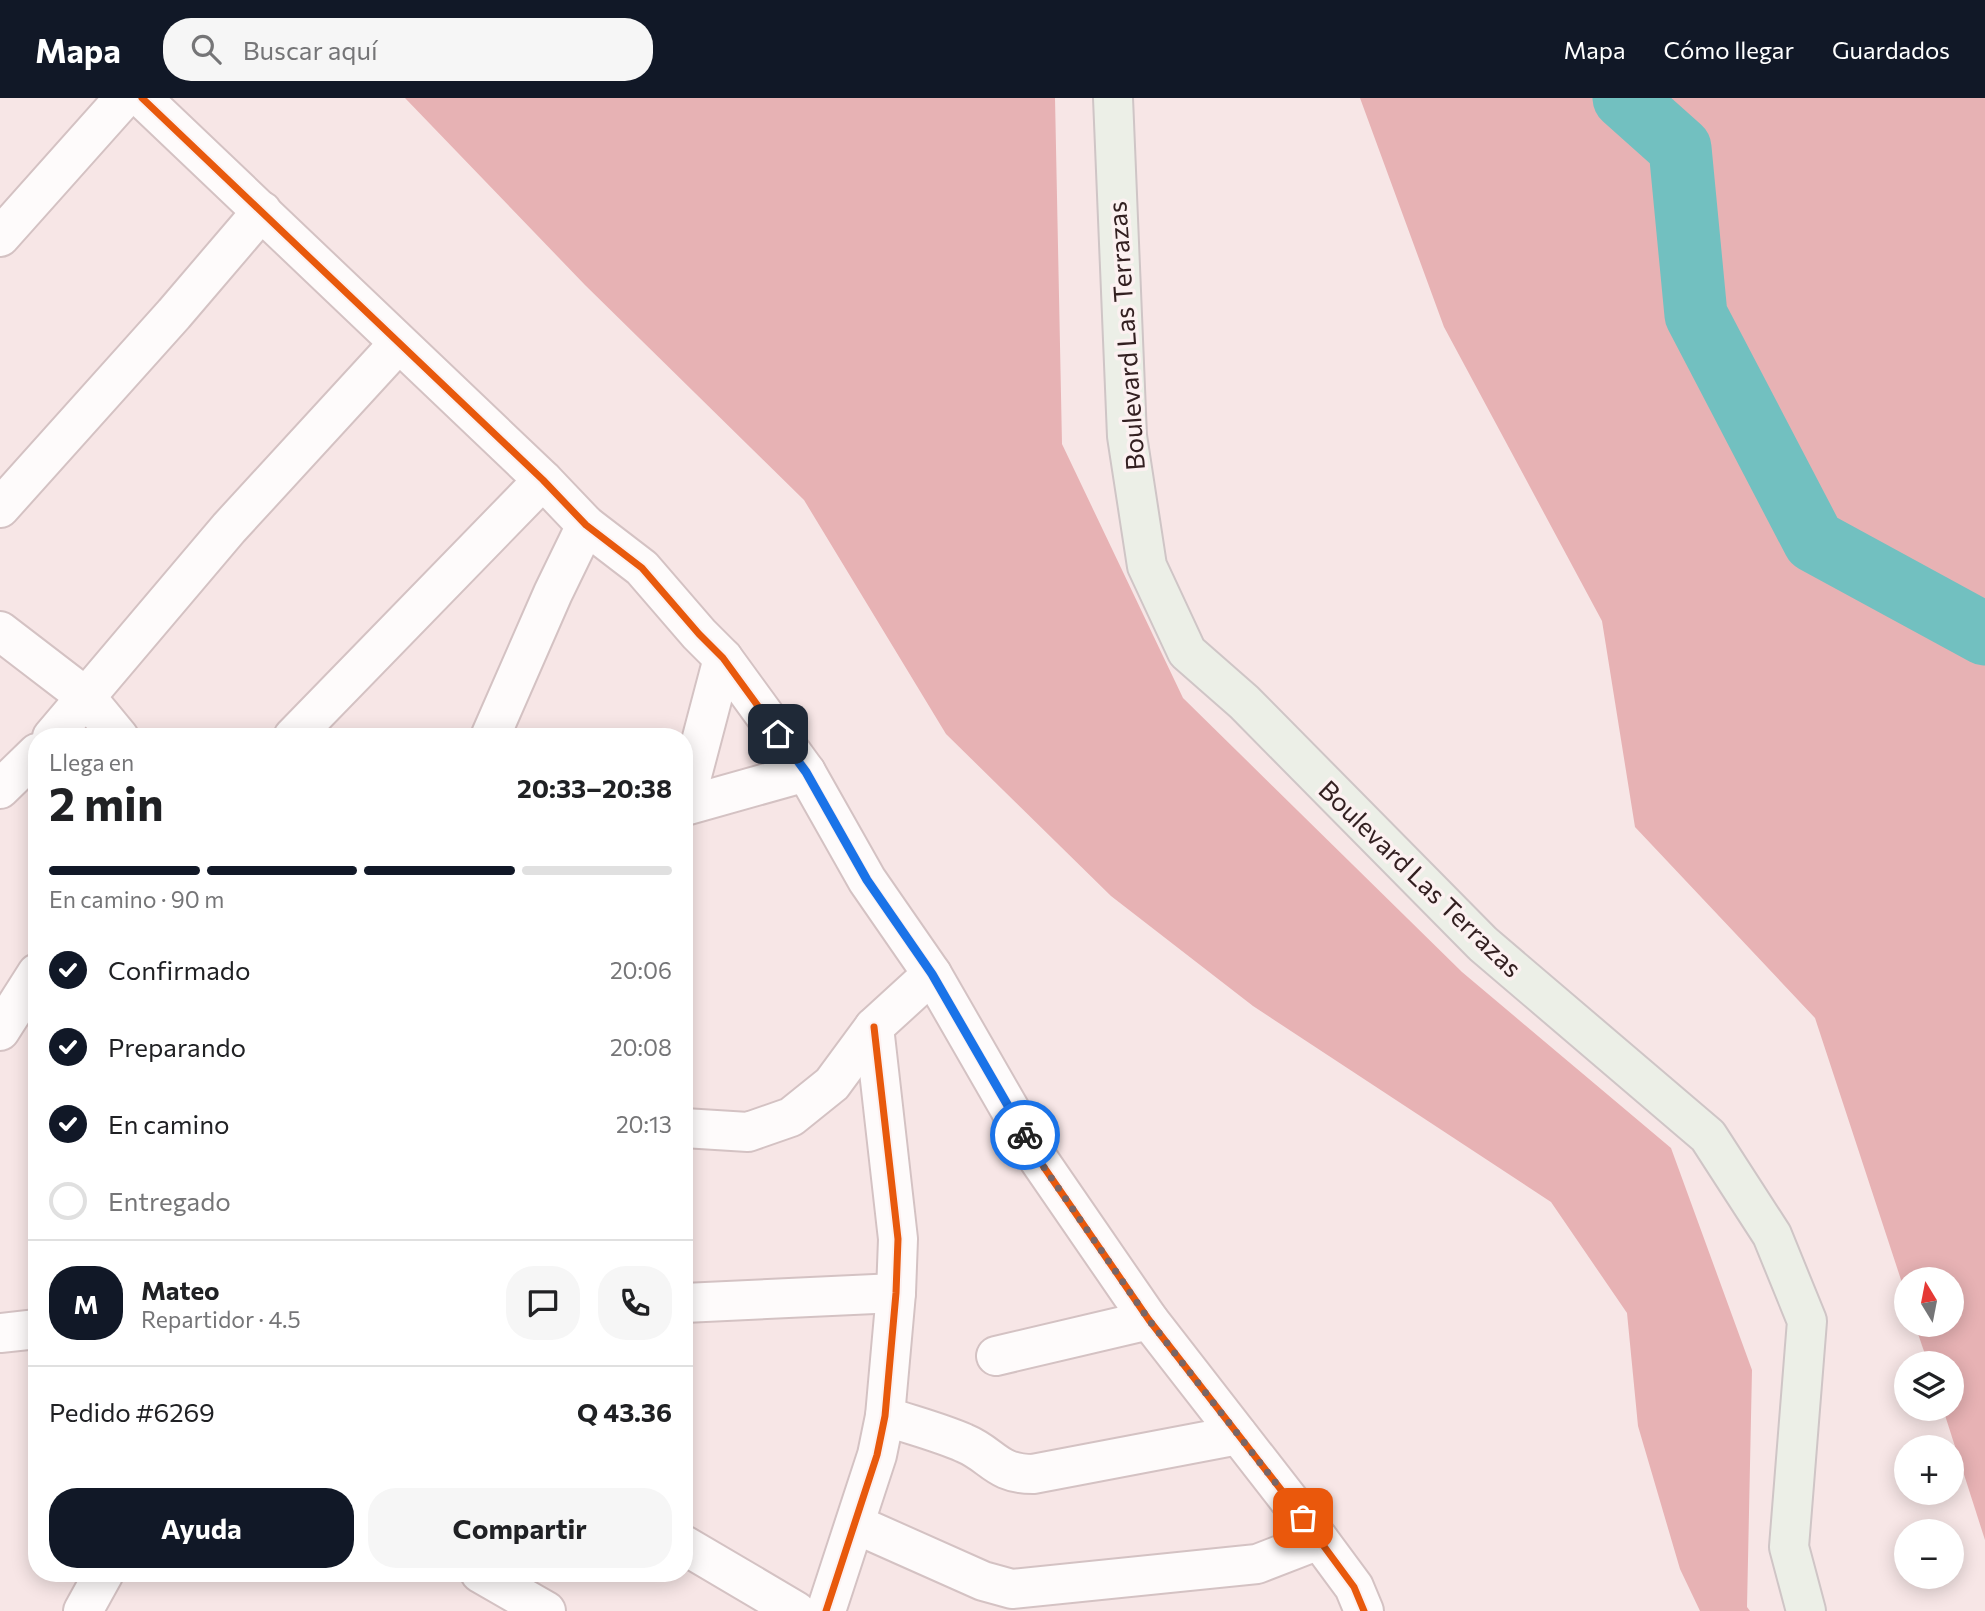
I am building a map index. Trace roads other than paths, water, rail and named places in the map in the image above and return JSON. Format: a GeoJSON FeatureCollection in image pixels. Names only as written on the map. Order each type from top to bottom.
{"type":"FeatureCollection","features":[{"type":"Feature","properties":{"kind":"main road","name":"Boulevard Las Terrazas"},"geometry":{"type":"LineString","coordinates":[[1113,98],[1127,436],[1147,566],[1187,652],[1244,702],[1482,944],[1708,1136],[1772,1235],[1807,1321],[1789,1547],[1806,1611]]}},
{"type":"Feature","properties":{"kind":"street"},"geometry":{"type":"LineString","coordinates":[[0,237],[124,98]]}},
{"type":"Feature","properties":{"kind":"street"},"geometry":{"type":"LineString","coordinates":[[142,98],[586,525],[642,568],[723,658],[806,772],[867,880],[932,974],[1039,1160],[1149,1320],[1354,1587],[1364,1611]]}},
{"type":"Feature","properties":{"kind":"street"},"geometry":{"type":"LineString","coordinates":[[0,508],[174,314],[262,211]]}},
{"type":"Feature","properties":{"kind":"street"},"geometry":{"type":"LineString","coordinates":[[60,728],[229,528],[398,344]]}},
{"type":"Feature","properties":{"kind":"street"},"geometry":{"type":"LineString","coordinates":[[302,728],[542,480]]}},
{"type":"Feature","properties":{"kind":"street"},"geometry":{"type":"LineString","coordinates":[[494,728],[586,525]]}},
{"type":"Feature","properties":{"kind":"street"},"geometry":{"type":"LineString","coordinates":[[0,631],[86,697],[112,728]]}},
{"type":"Feature","properties":{"kind":"street"},"geometry":{"type":"LineString","coordinates":[[693,775],[723,658]]}},
{"type":"Feature","properties":{"kind":"street"},"geometry":{"type":"LineString","coordinates":[[0,789],[28,762]]}},
{"type":"Feature","properties":{"kind":"street"},"geometry":{"type":"LineString","coordinates":[[693,804],[806,772]]}},
{"type":"Feature","properties":{"kind":"street"},"geometry":{"type":"LineString","coordinates":[[693,1129],[748,1132],[791,1116],[832,1084],[874,1027],[932,974]]}},
{"type":"Feature","properties":{"kind":"street"},"geometry":{"type":"LineString","coordinates":[[0,1031],[28,987]]}},
{"type":"Feature","properties":{"kind":"street"},"geometry":{"type":"LineString","coordinates":[[826,1611],[877,1455],[885,1416],[896,1293],[898,1239],[874,1027]]}},
{"type":"Feature","properties":{"kind":"street"},"geometry":{"type":"LineString","coordinates":[[693,1303],[896,1293]]}},
{"type":"Feature","properties":{"kind":"street"},"geometry":{"type":"LineString","coordinates":[[996,1356],[1149,1320]]}},
{"type":"Feature","properties":{"kind":"street"},"geometry":{"type":"LineString","coordinates":[[0,1333],[28,1330]]}},
{"type":"Feature","properties":{"kind":"street"},"geometry":{"type":"LineString","coordinates":[[885,1416],[965,1443],[1014,1474],[1033,1474],[1238,1435]]}},
{"type":"Feature","properties":{"kind":"street"},"geometry":{"type":"LineString","coordinates":[[855,1524],[983,1581],[1012,1589],[1257,1564],[1319,1540]]}},
{"type":"Feature","properties":{"kind":"street"},"geometry":{"type":"LineString","coordinates":[[693,1550],[796,1611]]}},
{"type":"Feature","properties":{"kind":"street"},"geometry":{"type":"LineString","coordinates":[[83,1611],[99,1582]]}},
{"type":"Feature","properties":{"kind":"street"},"geometry":{"type":"LineString","coordinates":[[496,1582],[546,1611]]}},
{"type":"Feature","properties":{"kind":"waterway"},"geometry":{"type":"LineString","coordinates":[[1624,98],[1680,148],[1696,315],[1814,541],[1985,634]]}}]}
